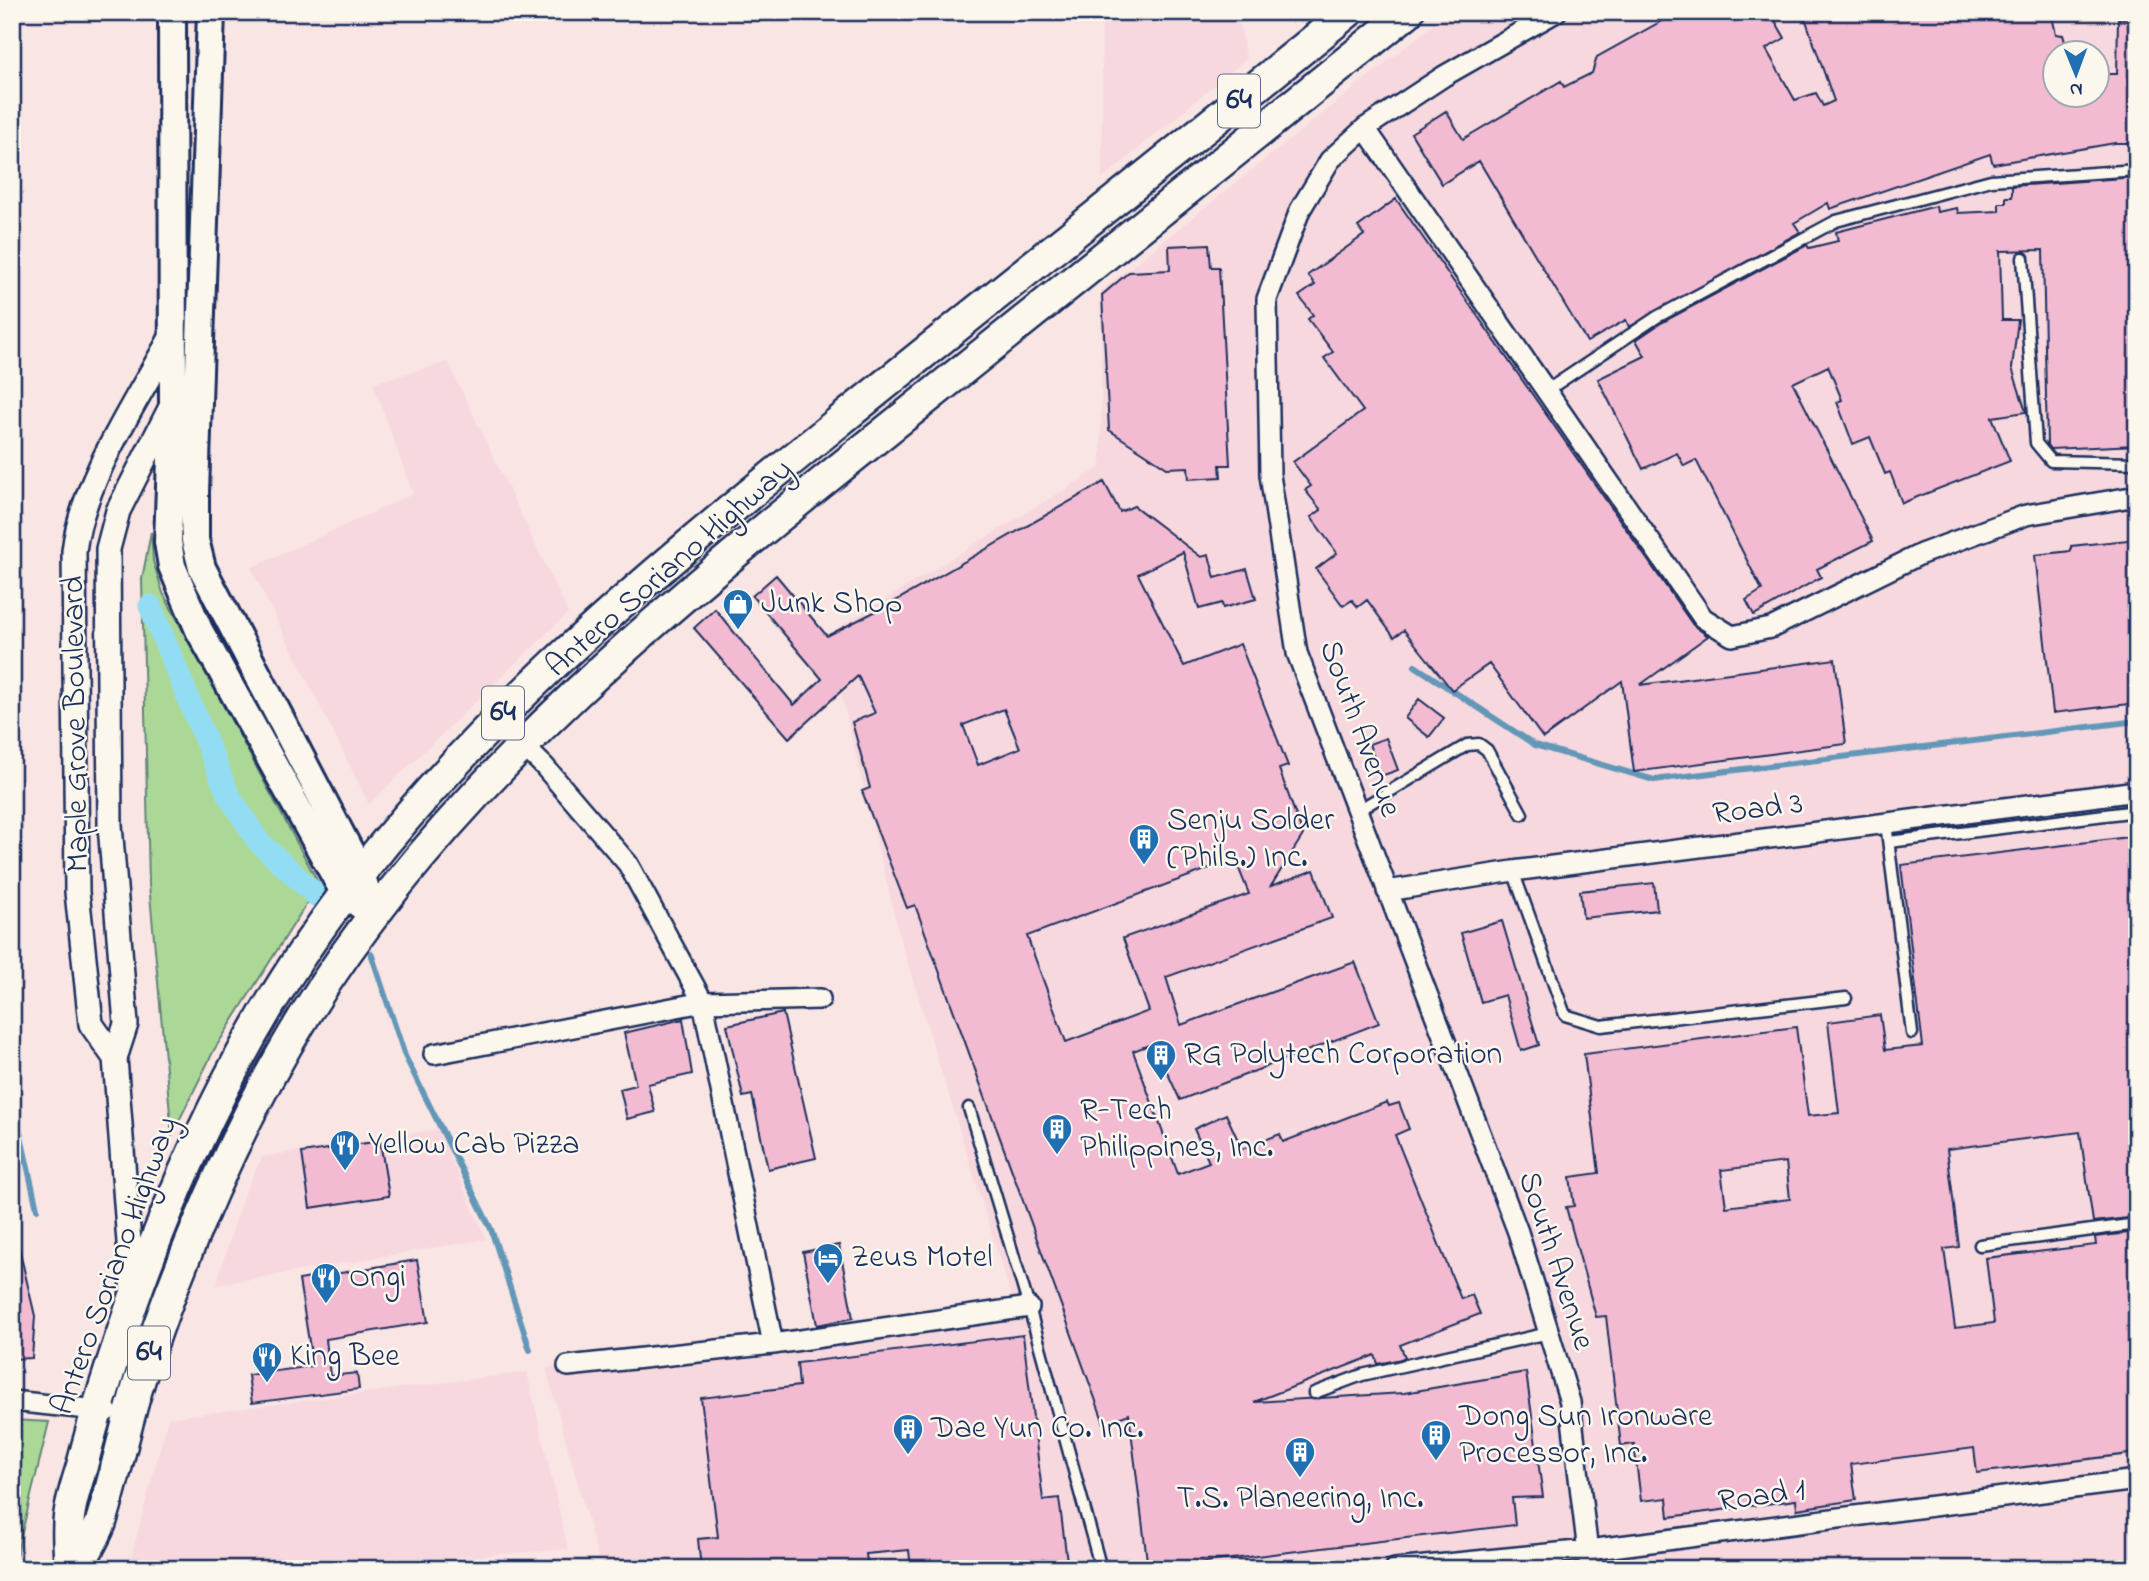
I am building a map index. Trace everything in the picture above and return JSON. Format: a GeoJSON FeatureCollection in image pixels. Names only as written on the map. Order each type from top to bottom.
{"type":"FeatureCollection","features":[{"type":"Feature","properties":{"kind":"main road","name":"Maple Grove Boulevard"},"geometry":{"type":"LineString","coordinates":[[172,12],[172,336]]}},
{"type":"Feature","properties":{"kind":"main road"},"geometry":{"type":"LineString","coordinates":[[211,12],[195,492],[198,558],[353,883]]}},
{"type":"Feature","properties":{"kind":"main road","name":"Antero Soriano Highway"},"geometry":{"type":"LineString","coordinates":[[70,1569],[69,1516],[97,1410],[172,1196],[227,1081],[297,961],[353,883],[426,796],[550,665],[684,547],[1348,12]]}},
{"type":"Feature","properties":{"kind":"main road","name":"Antero Soriano Highway"},"geometry":{"type":"LineString","coordinates":[[77,1569],[100,1524],[129,1413],[188,1248],[233,1149],[299,1023],[374,915],[441,833],[525,746],[729,557],[1408,12]]}},
{"type":"Feature","properties":{"kind":"main road"},"geometry":{"type":"LineString","coordinates":[[172,336],[173,402],[168,542],[176,578],[205,641],[374,915]]}},
{"type":"Feature","properties":{"kind":"street","name":"South Avenue"},"geometry":{"type":"LineString","coordinates":[[1556,12],[1444,76],[1365,128],[1330,160],[1300,210],[1267,299],[1270,475],[1297,653],[1518,1232],[1570,1402],[1589,1560]]}},
{"type":"Feature","properties":{"kind":"street"},"geometry":{"type":"LineString","coordinates":[[1365,128],[1703,618],[1732,636],[1771,628],[1921,554],[2026,515],[2118,497],[2137,496]]}},
{"type":"Feature","properties":{"kind":"street","name":"Maple Grove Boulevard"},"geometry":{"type":"LineString","coordinates":[[115,1058],[90,1024],[77,892],[74,551],[78,522],[94,482],[172,336]]}},
{"type":"Feature","properties":{"kind":"street","name":"Maple Grove Boulevard"},"geometry":{"type":"LineString","coordinates":[[134,1300],[115,1058],[126,1024],[110,825],[108,549],[118,511],[173,402]]}},
{"type":"Feature","properties":{"kind":"street"},"geometry":{"type":"LineString","coordinates":[[497,720],[525,746],[628,864],[703,1002],[773,1344]]}},
{"type":"Feature","properties":{"kind":"street","name":"Road 3"},"geometry":{"type":"LineString","coordinates":[[1387,891],[1513,871],[1888,833],[2137,791]]}},
{"type":"Feature","properties":{"kind":"street"},"geometry":{"type":"LineString","coordinates":[[434,1054],[703,1002],[820,999]]}},
{"type":"Feature","properties":{"kind":"street"},"geometry":{"type":"LineString","coordinates":[[568,1366],[773,1344],[1029,1307]]}},
{"type":"Feature","properties":{"kind":"street"},"geometry":{"type":"LineString","coordinates":[[12,1401],[129,1413]]}},
{"type":"Feature","properties":{"kind":"street","name":"Road 1"},"geometry":{"type":"LineString","coordinates":[[1395,1569],[1589,1560],[2137,1480]]}},
{"type":"Feature","properties":{"kind":"lane"},"geometry":{"type":"LineString","coordinates":[[1546,391],[1657,317],[1836,222],[1991,180],[2137,170]]}},
{"type":"Feature","properties":{"kind":"lane"},"geometry":{"type":"LineString","coordinates":[[2023,258],[2036,443],[2051,461],[2137,463]]}},
{"type":"Feature","properties":{"kind":"lane"},"geometry":{"type":"LineString","coordinates":[[1357,811],[1467,745],[1479,744],[1487,750],[1522,814]]}},
{"type":"Feature","properties":{"kind":"lane"},"geometry":{"type":"LineString","coordinates":[[1912,1033],[1888,833],[2137,811]]}},
{"type":"Feature","properties":{"kind":"lane"},"geometry":{"type":"LineString","coordinates":[[1513,871],[1565,1014],[1601,1026],[1846,998]]}},
{"type":"Feature","properties":{"kind":"lane"},"geometry":{"type":"LineString","coordinates":[[969,1108],[1029,1307],[1101,1569]]}},
{"type":"Feature","properties":{"kind":"lane"},"geometry":{"type":"LineString","coordinates":[[1980,1245],[2137,1224]]}},
{"type":"Feature","properties":{"kind":"lane"},"geometry":{"type":"LineString","coordinates":[[1314,1393],[1362,1375],[1549,1333]]}},
{"type":"Feature","properties":{"kind":"shaded area"},"geometry":{"type":"Polygon","coordinates":[[[1102,12],[1238,12],[1246,59],[1102,179],[1102,12]]]}},
{"type":"Feature","properties":{"kind":"shaded area"},"geometry":{"type":"Polygon","coordinates":[[[1449,12],[2137,12],[2137,1569],[601,1569],[546,1368],[1016,1312],[900,938],[827,635],[1101,467],[1101,291],[1449,12]]]}},
{"type":"Feature","properties":{"kind":"shaded area"},"geometry":{"type":"Polygon","coordinates":[[[448,362],[568,613],[369,804],[251,568],[413,494],[373,383],[448,362]]]}},
{"type":"Feature","properties":{"kind":"shaded area"},"geometry":{"type":"Polygon","coordinates":[[[438,1129],[486,1239],[216,1285],[243,1196],[262,1157],[438,1129]]]}},
{"type":"Feature","properties":{"kind":"shaded area"},"geometry":{"type":"Polygon","coordinates":[[[527,1372],[568,1549],[306,1569],[128,1569],[168,1418],[527,1372]]]}},
{"type":"Feature","properties":{"kind":"green space"},"geometry":{"type":"Polygon","coordinates":[[[151,532],[153,561],[163,593],[319,884],[214,1050],[172,1135],[149,884],[142,579],[151,532]]]}},
{"type":"Feature","properties":{"kind":"green space"},"geometry":{"type":"Polygon","coordinates":[[[12,1420],[49,1422],[13,1569],[12,1569],[12,1420]]]}},
{"type":"Feature","properties":{"kind":"building"},"geometry":{"type":"Polygon","coordinates":[[[1678,12],[1770,12],[1785,38],[1766,49],[1795,100],[1816,93],[1823,106],[1834,101],[1803,12],[2051,12],[2056,34],[2063,35],[2064,38],[2040,38],[2040,108],[2110,108],[2110,74],[2117,74],[2118,19],[2137,19],[2137,143],[2115,143],[1993,164],[1990,154],[1830,209],[1828,203],[1794,223],[1800,232],[1629,327],[1626,320],[1587,342],[1479,161],[1442,184],[1411,133],[1446,111],[1463,139],[1561,81],[1564,87],[1592,73],[1597,57],[1678,12]]]}},
{"type":"Feature","properties":{"kind":"building"},"geometry":{"type":"Polygon","coordinates":[[[2137,177],[2137,445],[2050,449],[2047,445],[2043,250],[2000,251],[2002,320],[2018,320],[2012,368],[2026,412],[1992,417],[2010,461],[1902,503],[1890,472],[1885,474],[1870,437],[1853,444],[1837,402],[1842,400],[1828,366],[1793,383],[1873,541],[1817,569],[1821,577],[1754,615],[1746,600],[1762,590],[1696,460],[1684,466],[1677,453],[1643,469],[1598,379],[1645,356],[1636,340],[1661,323],[1807,245],[1809,248],[1838,241],[1836,232],[1936,206],[1937,212],[1957,208],[1958,213],[1999,211],[1999,203],[2006,203],[2006,197],[2012,197],[2012,186],[2137,177]]]}},
{"type":"Feature","properties":{"kind":"building"},"geometry":{"type":"Polygon","coordinates":[[[1396,199],[1693,625],[1708,636],[1640,685],[1835,659],[1846,744],[1634,772],[1622,681],[1543,738],[1489,664],[1452,690],[1404,630],[1394,637],[1367,600],[1358,607],[1352,600],[1343,606],[1316,569],[1337,553],[1311,517],[1321,510],[1305,490],[1311,486],[1293,462],[1363,411],[1324,358],[1333,352],[1308,319],[1313,315],[1299,296],[1315,285],[1308,275],[1364,235],[1358,227],[1396,199]]]}},
{"type":"Feature","properties":{"kind":"building"},"geometry":{"type":"Polygon","coordinates":[[[1209,244],[1211,267],[1219,267],[1230,465],[1220,465],[1221,477],[1189,479],[1188,467],[1167,468],[1109,430],[1102,295],[1129,272],[1170,270],[1169,246],[1209,244]]]}},
{"type":"Feature","properties":{"kind":"building"},"geometry":{"type":"Polygon","coordinates":[[[1104,482],[1120,512],[1134,506],[1201,557],[1209,555],[1215,578],[1247,569],[1256,599],[1223,608],[1222,603],[1199,609],[1183,552],[1138,574],[1184,666],[1240,644],[1288,766],[1279,769],[1303,835],[1271,886],[1314,870],[1332,918],[1166,977],[1181,1025],[1355,962],[1379,1023],[1180,1100],[1154,1043],[1133,1051],[1178,1174],[1209,1162],[1194,1129],[1226,1114],[1242,1149],[1280,1134],[1283,1142],[1387,1102],[1389,1106],[1399,1103],[1409,1129],[1395,1135],[1461,1299],[1472,1295],[1480,1314],[1400,1345],[1405,1357],[1401,1359],[1378,1364],[1375,1355],[1254,1402],[1404,1393],[1526,1372],[1543,1497],[1512,1498],[1515,1525],[1148,1569],[1129,1414],[1104,1423],[915,905],[907,908],[862,791],[870,788],[852,722],[875,713],[858,676],[789,738],[694,628],[715,609],[794,705],[822,679],[752,596],[776,575],[827,636],[890,604],[1104,482]],[[1004,709],[963,725],[978,765],[1020,748],[1004,709]],[[1235,859],[1027,936],[1066,1042],[1149,1011],[1123,938],[1249,894],[1235,859]]]}},
{"type":"Feature","properties":{"kind":"building"},"geometry":{"type":"Polygon","coordinates":[[[2137,539],[2137,703],[2053,713],[2035,555],[2071,551],[2071,546],[2137,539]]]}},
{"type":"Feature","properties":{"kind":"building"},"geometry":{"type":"Polygon","coordinates":[[[1419,699],[1444,718],[1429,737],[1405,718],[1419,699]]]}},
{"type":"Feature","properties":{"kind":"building"},"geometry":{"type":"Polygon","coordinates":[[[1386,738],[1398,770],[1381,776],[1369,744],[1386,738]]]}},
{"type":"Feature","properties":{"kind":"building"},"geometry":{"type":"Polygon","coordinates":[[[2137,836],[2137,1217],[2093,1222],[2080,1132],[1947,1149],[1959,1247],[1944,1249],[1955,1328],[1994,1323],[1986,1258],[2096,1245],[2095,1237],[2137,1232],[2137,1453],[1977,1473],[1974,1448],[1851,1464],[1856,1500],[1797,1509],[1796,1500],[1669,1517],[1667,1498],[1641,1501],[1634,1444],[1621,1446],[1606,1316],[1596,1317],[1566,1207],[1574,1206],[1570,1177],[1599,1173],[1584,1054],[1796,1027],[1808,1116],[1839,1113],[1828,1022],[1880,1015],[1885,1050],[1923,1046],[1901,865],[2137,836]],[[1786,1162],[1721,1170],[1726,1207],[1790,1199],[1786,1162]]]}},
{"type":"Feature","properties":{"kind":"building"},"geometry":{"type":"Polygon","coordinates":[[[1654,883],[1657,910],[1583,918],[1580,891],[1654,883]]]}},
{"type":"Feature","properties":{"kind":"building"},"geometry":{"type":"Polygon","coordinates":[[[1502,921],[1539,1045],[1521,1051],[1505,995],[1481,1002],[1461,933],[1502,921]]]}},
{"type":"Feature","properties":{"kind":"building"},"geometry":{"type":"Polygon","coordinates":[[[783,1013],[816,1158],[768,1169],[752,1095],[743,1097],[727,1025],[783,1013]]]}},
{"type":"Feature","properties":{"kind":"building"},"geometry":{"type":"Polygon","coordinates":[[[683,1019],[692,1074],[648,1084],[655,1112],[627,1119],[620,1089],[636,1085],[624,1033],[683,1019]]]}},
{"type":"Feature","properties":{"kind":"building","name":"Yellow Cab Pizza"},"geometry":{"type":"Polygon","coordinates":[[[380,1141],[389,1196],[310,1208],[302,1153],[380,1141]]]}},
{"type":"Feature","properties":{"kind":"building","name":"Zeus Motel"},"geometry":{"type":"Polygon","coordinates":[[[839,1245],[853,1318],[817,1325],[803,1252],[839,1245]]]}},
{"type":"Feature","properties":{"kind":"building"},"geometry":{"type":"Polygon","coordinates":[[[12,1248],[19,1248],[35,1316],[32,1358],[12,1359],[12,1248]]]}},
{"type":"Feature","properties":{"kind":"building"},"geometry":{"type":"Polygon","coordinates":[[[417,1260],[428,1322],[326,1339],[330,1376],[357,1373],[359,1389],[252,1403],[248,1375],[313,1366],[299,1280],[417,1260]]]}},
{"type":"Feature","properties":{"kind":"building"},"geometry":{"type":"Polygon","coordinates":[[[1023,1335],[1043,1500],[1059,1498],[1068,1569],[911,1569],[909,1550],[866,1554],[868,1569],[701,1569],[698,1539],[718,1537],[701,1398],[799,1386],[797,1363],[1023,1335]]]}},
{"type":"Feature","properties":{"kind":"waterway"},"geometry":{"type":"LineString","coordinates":[[150,606],[228,794],[258,841],[317,896]]}},
{"type":"Feature","properties":{"kind":"waterway"},"geometry":{"type":"LineString","coordinates":[[1415,666],[1535,745],[1654,780],[2137,721]]}},
{"type":"Feature","properties":{"kind":"waterway"},"geometry":{"type":"LineString","coordinates":[[371,953],[405,1056],[491,1229],[530,1350]]}},
{"type":"Feature","properties":{"kind":"waterway"},"geometry":{"type":"LineString","coordinates":[[12,1096],[37,1209]]}},
{"type":"Feature","properties":{"kind":"place","name":"Junk Shop"},"geometry":{"type":"Point","coordinates":[738,631]}},
{"type":"Feature","properties":{"kind":"place","name":"Senju Solder (Phils.) Inc."},"geometry":{"type":"Point","coordinates":[1144,866]}},
{"type":"Feature","properties":{"kind":"place","name":"RG Polytech Corporation"},"geometry":{"type":"Point","coordinates":[1161,1082]}},
{"type":"Feature","properties":{"kind":"place","name":"R-Tech Philippines, Inc."},"geometry":{"type":"Point","coordinates":[1057,1156]}},
{"type":"Feature","properties":{"kind":"place","name":"Yellow Cab Pizza"},"geometry":{"type":"Point","coordinates":[345,1172]}},
{"type":"Feature","properties":{"kind":"place","name":"Zeus Motel"},"geometry":{"type":"Point","coordinates":[828,1285]}},
{"type":"Feature","properties":{"kind":"place","name":"Ongi"},"geometry":{"type":"Point","coordinates":[326,1305]}},
{"type":"Feature","properties":{"kind":"place","name":"King Bee"},"geometry":{"type":"Point","coordinates":[267,1384]}},
{"type":"Feature","properties":{"kind":"place","name":"Dae Yun Co. Inc."},"geometry":{"type":"Point","coordinates":[908,1456]}},
{"type":"Feature","properties":{"kind":"place","name":"Dong Sun Ironware Processor, Inc."},"geometry":{"type":"Point","coordinates":[1436,1462]}},
{"type":"Feature","properties":{"kind":"place","name":"T.S. Planeering, Inc."},"geometry":{"type":"Point","coordinates":[1300,1479]}}]}
